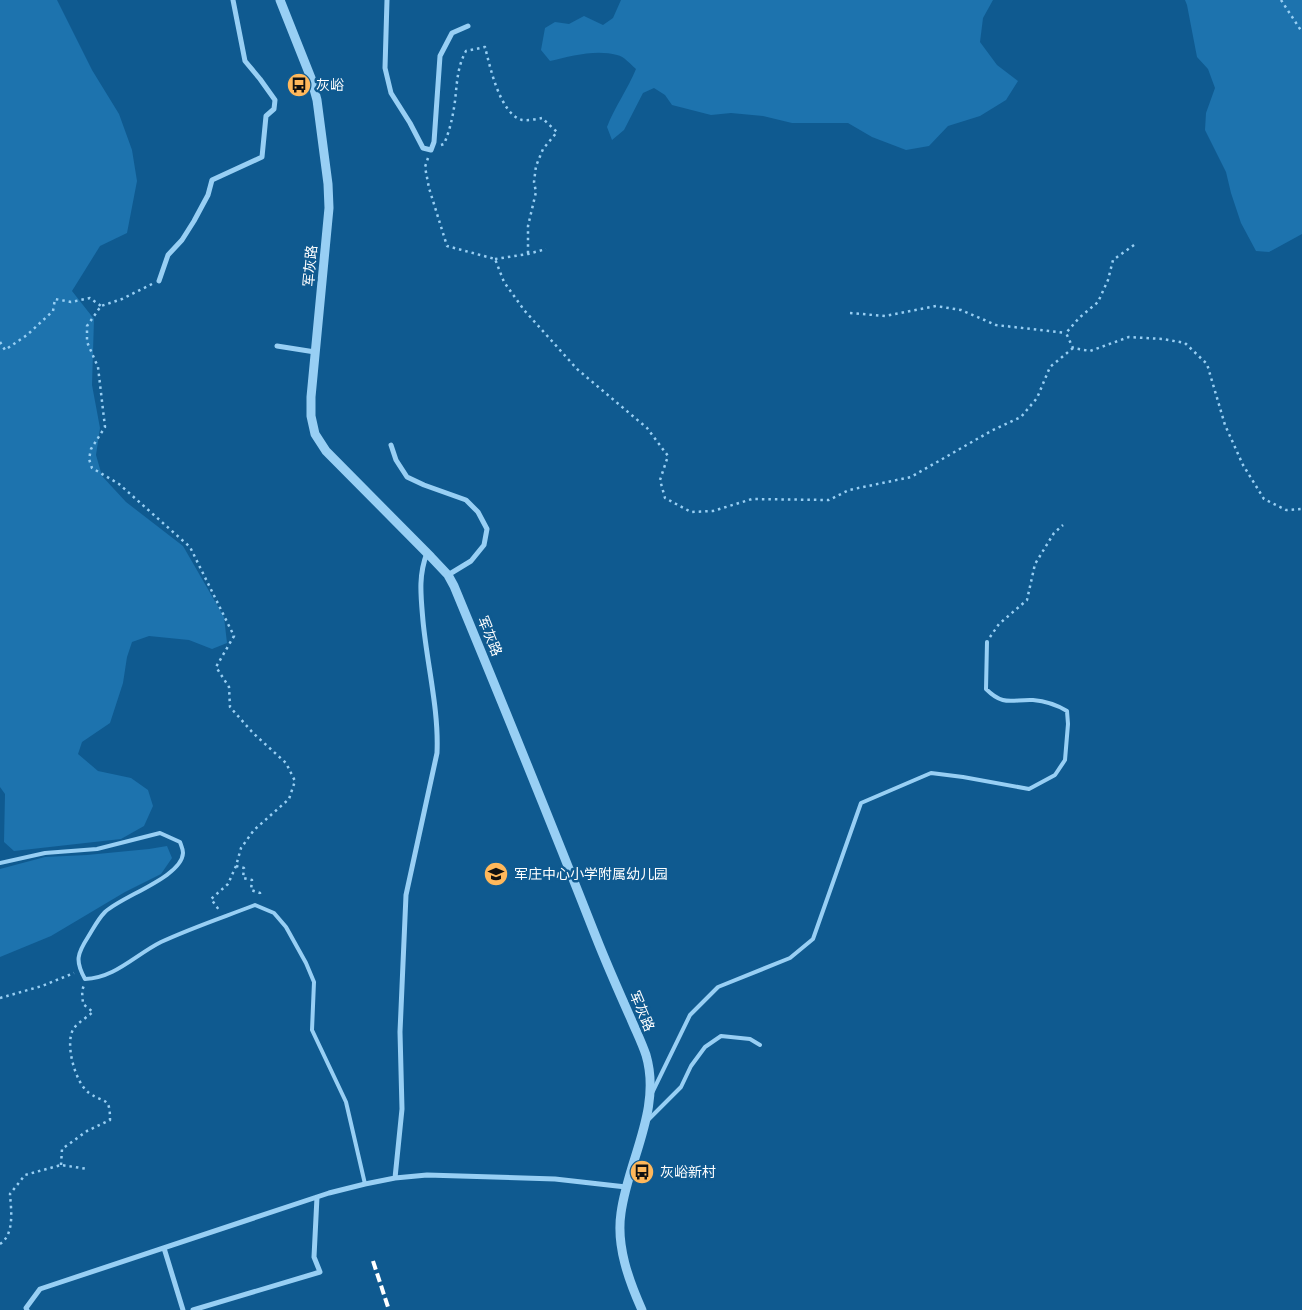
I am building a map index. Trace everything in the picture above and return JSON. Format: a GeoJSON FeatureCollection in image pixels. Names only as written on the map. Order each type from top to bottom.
{"type":"FeatureCollection","features":[{"type":"Feature","properties":{"kind":"street"},"geometry":{"type":"LineString","coordinates":[[159,281],[168,255],[182,240],[194,221],[208,195],[212,180],[262,157],[266,116],[274,109],[275,100],[246,61],[233,0]]}},
{"type":"Feature","properties":{"kind":"street","name":"军灰路"},"geometry":{"type":"LineString","coordinates":[[280,0],[311,78],[315,93],[328,184],[329,208],[311,406],[315,434],[342,470],[448,575],[461,602],[599,946],[646,1055],[651,1095],[646,1122],[626,1187],[620,1214],[620,1236],[630,1280],[642,1310]]}},
{"type":"Feature","properties":{"kind":"street"},"geometry":{"type":"LineString","coordinates":[[387,0],[385,68],[391,93],[410,123],[422,148],[431,150],[434,142],[440,56],[452,34],[468,26]]}},
{"type":"Feature","properties":{"kind":"street"},"geometry":{"type":"LineString","coordinates":[[277,346],[316,352]]}},
{"type":"Feature","properties":{"kind":"street"},"geometry":{"type":"LineString","coordinates":[[391,445],[396,460],[406,476],[424,486],[466,500],[478,512],[487,529],[484,545],[471,561],[448,575]]}},
{"type":"Feature","properties":{"kind":"street"},"geometry":{"type":"LineString","coordinates":[[395,1178],[402,1109],[400,1032],[406,895],[437,753],[438,736],[420,594],[422,567],[427,553]]}},
{"type":"Feature","properties":{"kind":"street"},"geometry":{"type":"LineString","coordinates":[[27,1310],[26,1308],[40,1289],[317,1197],[365,1184],[395,1178],[427,1175],[555,1179],[626,1187]]}},
{"type":"Feature","properties":{"kind":"street"},"geometry":{"type":"LineString","coordinates":[[193,1310],[320,1272],[314,1257],[317,1197]]}},
{"type":"Feature","properties":{"kind":"street"},"geometry":{"type":"LineString","coordinates":[[164,1248],[183,1310]]}},
{"type":"Feature","properties":{"kind":"lane"},"geometry":{"type":"LineString","coordinates":[[651,1095],[690,1015],[718,987],[790,958],[813,939],[862,803],[931,773],[1029,789],[1055,776],[1065,760],[1068,724],[1067,711],[1058,706],[1034,700],[1008,702],[995,698],[986,689],[986,642]]}},
{"type":"Feature","properties":{"kind":"lane"},"geometry":{"type":"LineString","coordinates":[[0,863],[45,853],[97,849],[160,833],[180,842],[183,854],[177,865],[165,877],[124,899],[105,912],[79,950],[78,967],[85,979],[96,979],[116,971],[160,943],[255,905],[274,912],[286,927],[314,982],[312,1030],[346,1102],[365,1184]]}},
{"type":"Feature","properties":{"kind":"lane"},"geometry":{"type":"LineString","coordinates":[[646,1122],[681,1087],[691,1066],[705,1047],[720,1036],[750,1039],[760,1045]]}},
{"type":"Feature","properties":{"kind":"path"},"geometry":{"type":"LineString","coordinates":[[1281,0],[1302,32]]}},
{"type":"Feature","properties":{"kind":"path"},"geometry":{"type":"LineString","coordinates":[[528,254],[528,226],[536,192],[534,182],[536,166],[543,149],[557,132],[542,118],[524,120],[514,116],[502,100],[485,47],[466,51],[461,59],[457,75],[450,128],[444,144],[431,150],[425,167],[429,188],[447,246],[495,259],[528,254],[546,249]]}},
{"type":"Feature","properties":{"kind":"path"},"geometry":{"type":"LineString","coordinates":[[1066,333],[1079,318],[1098,302],[1108,280],[1114,260],[1134,245]]}},
{"type":"Feature","properties":{"kind":"path"},"geometry":{"type":"LineString","coordinates":[[495,259],[504,282],[524,310],[577,369],[647,428],[668,456],[660,480],[665,498],[691,512],[713,511],[752,499],[829,500],[849,490],[911,477],[991,431],[1021,417],[1037,398],[1050,368],[1073,348]]}},
{"type":"Feature","properties":{"kind":"path"},"geometry":{"type":"LineString","coordinates":[[159,281],[122,299],[101,306],[87,326],[88,342],[98,367],[105,427],[91,449],[89,459],[92,468],[119,484],[190,547],[234,636],[216,667],[229,687],[230,707],[253,733],[286,764],[295,781],[289,799],[254,830],[241,848],[228,884],[211,899],[224,917]]}},
{"type":"Feature","properties":{"kind":"path"},"geometry":{"type":"LineString","coordinates":[[0,342],[5,350],[27,334],[53,311],[54,299],[71,302],[90,298],[101,306]]}},
{"type":"Feature","properties":{"kind":"path"},"geometry":{"type":"LineString","coordinates":[[850,313],[885,316],[936,306],[961,310],[996,324],[1066,333]]}},
{"type":"Feature","properties":{"kind":"path"},"geometry":{"type":"LineString","coordinates":[[1066,333],[1073,348]]}},
{"type":"Feature","properties":{"kind":"path"},"geometry":{"type":"LineString","coordinates":[[1073,348],[1090,352],[1129,338],[1163,339],[1185,343],[1207,364],[1225,425],[1243,465],[1264,499],[1286,510],[1302,509]]}},
{"type":"Feature","properties":{"kind":"path"},"geometry":{"type":"LineString","coordinates":[[986,642],[999,624],[1027,600],[1034,564],[1054,533],[1063,525]]}},
{"type":"Feature","properties":{"kind":"path"},"geometry":{"type":"LineString","coordinates":[[236,866],[244,868],[243,878],[252,880],[250,890],[260,893],[260,907]]}},
{"type":"Feature","properties":{"kind":"path"},"geometry":{"type":"LineString","coordinates":[[0,998],[42,986],[80,971]]}},
{"type":"Feature","properties":{"kind":"path"},"geometry":{"type":"LineString","coordinates":[[61,1165],[62,1149],[87,1131],[110,1120],[110,1108],[104,1100],[88,1093],[80,1082],[72,1062],[70,1043],[74,1028],[93,1012],[83,1004],[82,991],[85,979]]}},
{"type":"Feature","properties":{"kind":"path"},"geometry":{"type":"LineString","coordinates":[[0,1244],[5,1240],[12,1219],[10,1194],[25,1176],[61,1165],[88,1168]]}},
{"type":"Feature","properties":{"kind":"shaded area"},"geometry":{"type":"Polygon","coordinates":[[[0,0],[57,0],[92,70],[119,114],[132,150],[137,181],[127,233],[100,246],[72,291],[94,319],[92,385],[100,428],[96,455],[102,476],[126,502],[183,546],[224,617],[227,643],[212,649],[189,640],[149,636],[132,642],[127,657],[123,683],[110,723],[82,742],[78,754],[98,771],[131,778],[148,790],[153,806],[144,826],[121,839],[14,851],[4,842],[5,794],[0,787],[0,0]]]}},
{"type":"Feature","properties":{"kind":"shaded area"},"geometry":{"type":"Polygon","coordinates":[[[621,0],[993,0],[983,18],[980,42],[997,65],[1018,81],[1006,100],[980,116],[948,126],[929,146],[906,150],[872,137],[848,123],[792,123],[763,116],[731,113],[711,115],[672,105],[665,95],[654,88],[643,93],[624,130],[612,140],[607,127],[636,69],[622,57],[609,53],[584,54],[550,61],[541,50],[545,28],[555,22],[569,24],[584,16],[603,25],[613,18],[621,0]]]}},
{"type":"Feature","properties":{"kind":"shaded area"},"geometry":{"type":"Polygon","coordinates":[[[1185,0],[1302,0],[1302,234],[1269,252],[1256,251],[1241,223],[1226,172],[1205,130],[1206,113],[1215,88],[1208,69],[1197,57],[1185,0]]]}},
{"type":"Feature","properties":{"kind":"shaded area"},"geometry":{"type":"Polygon","coordinates":[[[167,846],[172,858],[161,874],[125,892],[51,936],[0,957],[0,869],[45,857],[87,855],[167,846]]]}},
{"type":"Feature","properties":{"kind":"railway"},"geometry":{"type":"LineString","coordinates":[[373,1261],[389,1310]]}},
{"type":"Feature","properties":{"kind":"place","name":"灰峪"},"geometry":{"type":"Point","coordinates":[299,85]}},
{"type":"Feature","properties":{"kind":"place","name":"军庄中心小学附属幼儿园"},"geometry":{"type":"Point","coordinates":[496,874]}},
{"type":"Feature","properties":{"kind":"place","name":"灰峪新村"},"geometry":{"type":"Point","coordinates":[642,1172]}}]}
